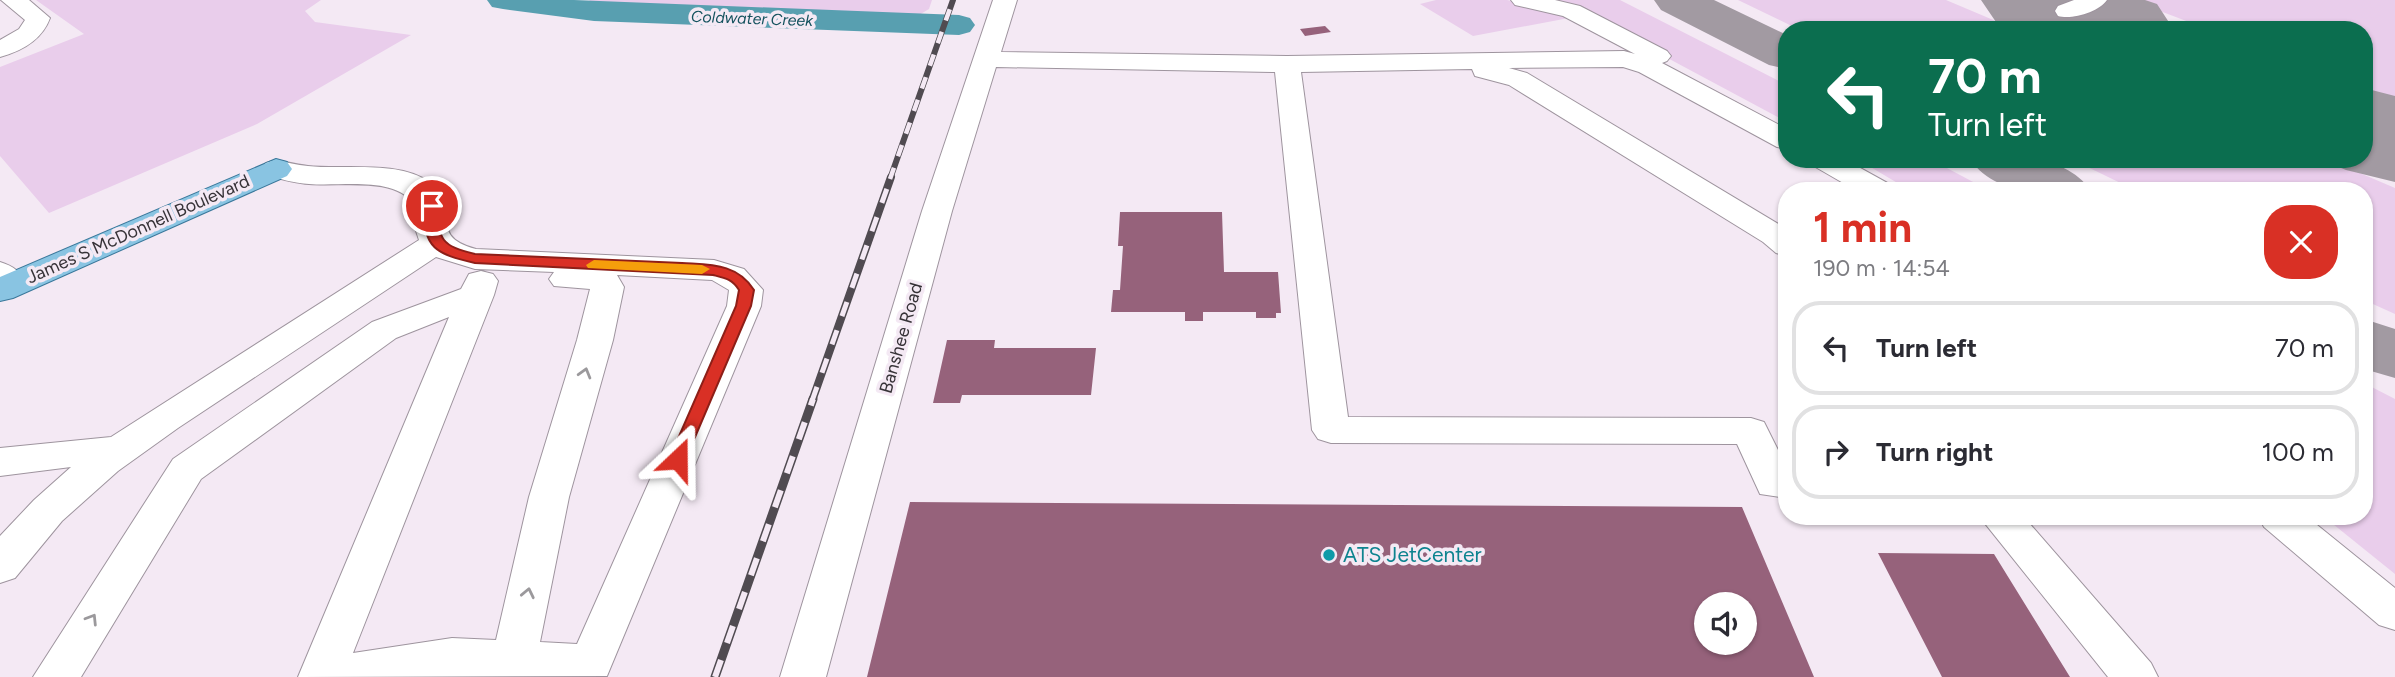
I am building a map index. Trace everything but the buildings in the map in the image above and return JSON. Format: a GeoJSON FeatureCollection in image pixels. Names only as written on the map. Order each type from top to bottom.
{"type":"FeatureCollection","features":[{"type":"Feature","properties":{"kind":"main road","name":"James S McDonnell Boulevard"},"geometry":{"type":"LineString","coordinates":[[4,282],[276,169]]}},
{"type":"Feature","properties":{"kind":"street"},"geometry":{"type":"LineString","coordinates":[[0,49],[29,34],[38,19],[13,0]]}},
{"type":"Feature","properties":{"kind":"street","name":"Banshee Road"},"geometry":{"type":"LineString","coordinates":[[803,677],[937,211],[1005,0]]}},
{"type":"Feature","properties":{"kind":"street"},"geometry":{"type":"LineString","coordinates":[[1523,0],[1571,11],[1778,123]]}},
{"type":"Feature","properties":{"kind":"street"},"geometry":{"type":"LineString","coordinates":[[2067,11],[2095,0]]}},
{"type":"Feature","properties":{"kind":"street"},"geometry":{"type":"LineString","coordinates":[[986,59],[1287,64],[1624,59],[1648,66],[1778,136]]}},
{"type":"Feature","properties":{"kind":"street"},"geometry":{"type":"LineString","coordinates":[[1436,61],[1518,79],[1778,238]]}},
{"type":"Feature","properties":{"kind":"street"},"geometry":{"type":"LineString","coordinates":[[1287,64],[1331,430],[1751,431],[1774,484],[1778,484]]}},
{"type":"Feature","properties":{"kind":"street"},"geometry":{"type":"LineString","coordinates":[[1838,168],[1864,182]]}},
{"type":"Feature","properties":{"kind":"street"},"geometry":{"type":"LineString","coordinates":[[1859,168],[1884,182]]}},
{"type":"Feature","properties":{"kind":"street"},"geometry":{"type":"LineString","coordinates":[[276,169],[307,175],[383,177],[419,189],[432,206],[430,228],[436,243],[482,278],[603,279],[607,287],[595,340],[549,497],[514,660]]}},
{"type":"Feature","properties":{"kind":"street"},"geometry":{"type":"LineString","coordinates":[[0,567],[42,514],[79,481],[165,419],[436,243]]}},
{"type":"Feature","properties":{"kind":"street"},"geometry":{"type":"LineString","coordinates":[[56,677],[187,468],[384,330],[482,278],[714,270],[735,276],[746,290],[744,306],[591,670],[514,660],[452,657],[322,677]]}},
{"type":"Feature","properties":{"kind":"street"},"geometry":{"type":"LineString","coordinates":[[322,677],[482,278]]}},
{"type":"Feature","properties":{"kind":"street"},"geometry":{"type":"LineString","coordinates":[[0,462],[48,455],[123,450]]}},
{"type":"Feature","properties":{"kind":"street"},"geometry":{"type":"LineString","coordinates":[[2007,525],[2135,677]]}},
{"type":"Feature","properties":{"kind":"street"},"geometry":{"type":"LineString","coordinates":[[2289,525],[2395,612]]}},
{"type":"Feature","properties":{"kind":"street"},"geometry":{"type":"LineString","coordinates":[[2317,525],[2395,587]]}},
{"type":"Feature","properties":{"kind":"shaded area"},"geometry":{"type":"Polygon","coordinates":[[[36,0],[321,0],[305,11],[315,22],[411,35],[257,124],[49,213],[0,156],[0,67],[84,34],[36,0]]]}},
{"type":"Feature","properties":{"kind":"shaded area"},"geometry":{"type":"Polygon","coordinates":[[[590,0],[932,0],[929,9],[914,18],[586,4],[590,0]]]}},
{"type":"Feature","properties":{"kind":"shaded area"},"geometry":{"type":"Polygon","coordinates":[[[1436,0],[1507,0],[1566,14],[1569,18],[1473,36],[1420,4],[1436,0]]]}},
{"type":"Feature","properties":{"kind":"shaded area"},"geometry":{"type":"Polygon","coordinates":[[[1538,0],[1620,0],[1778,80],[1778,117],[1576,9],[1538,0]]]}},
{"type":"Feature","properties":{"kind":"shaded area"},"geometry":{"type":"Polygon","coordinates":[[[1738,0],[1946,0],[1996,21],[1781,21],[1738,0]]]}},
{"type":"Feature","properties":{"kind":"shaded area"},"geometry":{"type":"Polygon","coordinates":[[[2131,0],[2395,0],[2395,100],[2373,91],[2373,21],[2186,21],[2131,0]]]}},
{"type":"Feature","properties":{"kind":"shaded area"},"geometry":{"type":"Polygon","coordinates":[[[1872,168],[1947,168],[1973,182],[1896,182],[1872,168]]]}},
{"type":"Feature","properties":{"kind":"shaded area"},"geometry":{"type":"Polygon","coordinates":[[[2090,168],[2348,168],[2395,188],[2395,314],[2373,304],[2373,182],[2118,182],[2090,168]]]}},
{"type":"Feature","properties":{"kind":"shaded area"},"geometry":{"type":"Polygon","coordinates":[[[2373,388],[2395,399],[2395,574],[2334,525],[2373,525],[2373,388]]]}},
{"type":"Feature","properties":{"kind":"waterway","name":"Coldwater Creek"},"geometry":{"type":"LineString","coordinates":[[503,0],[594,12],[959,25]]}},
{"type":"Feature","properties":{"kind":"taxiway"},"geometry":{"type":"LineString","coordinates":[[1677,0],[1778,50]]}},
{"type":"Feature","properties":{"kind":"taxiway"},"geometry":{"type":"LineString","coordinates":[[2016,168],[2044,182]]}},
{"type":"Feature","properties":{"kind":"taxiway"},"geometry":{"type":"LineString","coordinates":[[2373,345],[2395,356]]}},
{"type":"Feature","properties":{"kind":"runway"},"geometry":{"type":"LineString","coordinates":[[2039,0],[2092,21]]}},
{"type":"Feature","properties":{"kind":"runway"},"geometry":{"type":"LineString","coordinates":[[2373,132],[2395,141]]}},
{"type":"Feature","properties":{"kind":"railway"},"geometry":{"type":"LineString","coordinates":[[890,179],[953,0]]}},
{"type":"Feature","properties":{"kind":"railway"},"geometry":{"type":"LineString","coordinates":[[812,401],[891,177]]}},
{"type":"Feature","properties":{"kind":"railway"},"geometry":{"type":"LineString","coordinates":[[715,677],[813,399]]}},
{"type":"Feature","properties":{"kind":"slow traffic"},"geometry":{"type":"LineString","coordinates":[[594,265],[702,269]]}},
{"type":"Feature","properties":{"kind":"place","name":"ATS JetCenter"},"geometry":{"type":"Point","coordinates":[1329,555]}},
{"type":"Feature","properties":{"kind":"route"},"geometry":{"type":"LineString","coordinates":[[432,206],[430,228],[436,243],[449,252],[475,259],[682,267],[714,270],[735,276],[741,281],[746,290],[744,306],[678,459]]}}]}
